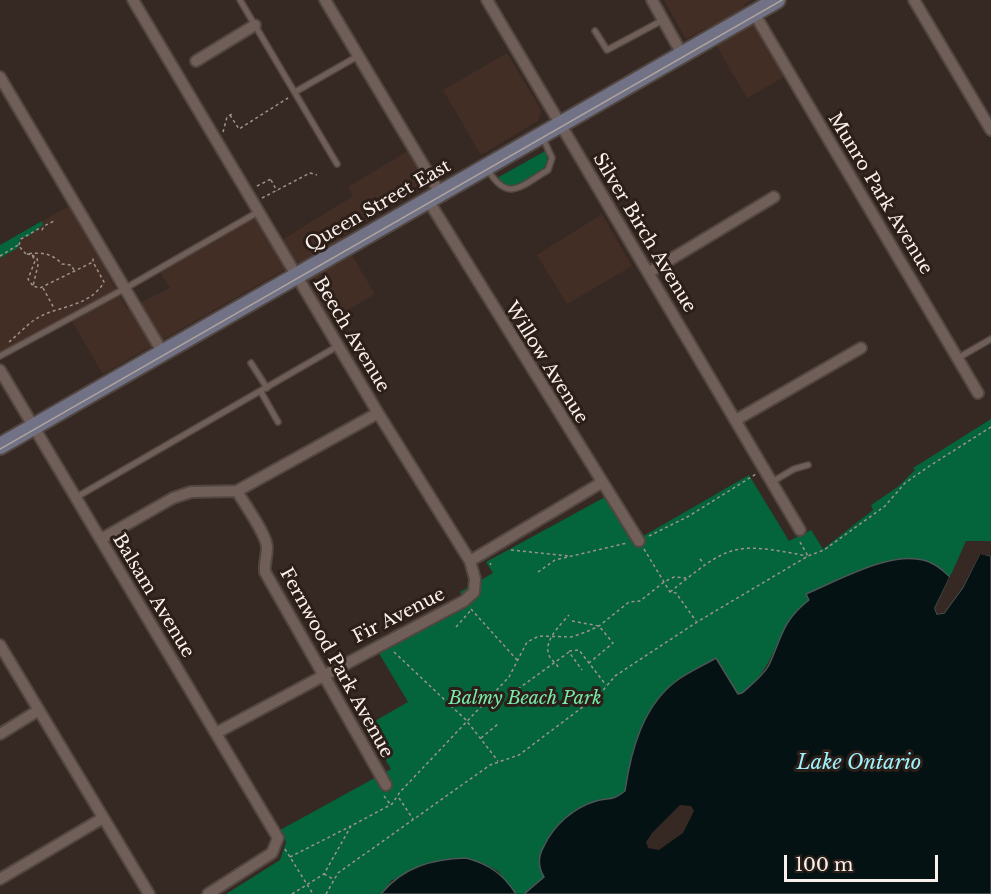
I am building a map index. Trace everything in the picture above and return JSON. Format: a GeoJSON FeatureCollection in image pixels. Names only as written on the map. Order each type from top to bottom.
{"type":"FeatureCollection","features":[{"type":"Feature","properties":{"kind":"main road","name":"Queen Street East"},"geometry":{"type":"LineString","coordinates":[[0,446],[777,0]]}},
{"type":"Feature","properties":{"kind":"street"},"geometry":{"type":"LineString","coordinates":[[135,3],[147,0]]}},
{"type":"Feature","properties":{"kind":"street","name":"Willow Avenue"},"geometry":{"type":"LineString","coordinates":[[325,0],[434,196],[601,483],[621,509],[639,541]]}},
{"type":"Feature","properties":{"kind":"street","name":"Silver Birch Avenue"},"geometry":{"type":"LineString","coordinates":[[487,0],[800,530]]}},
{"type":"Feature","properties":{"kind":"street"},"geometry":{"type":"LineString","coordinates":[[652,0],[682,54]]}},
{"type":"Feature","properties":{"kind":"street"},"geometry":{"type":"LineString","coordinates":[[914,0],[991,130]]}},
{"type":"Feature","properties":{"kind":"street","name":"Beech Avenue"},"geometry":{"type":"LineString","coordinates":[[135,3],[378,413],[470,561]]}},
{"type":"Feature","properties":{"kind":"street","name":"Munro Park Avenue"},"geometry":{"type":"LineString","coordinates":[[754,13],[978,393]]}},
{"type":"Feature","properties":{"kind":"street"},"geometry":{"type":"LineString","coordinates":[[196,61],[255,25]]}},
{"type":"Feature","properties":{"kind":"street"},"geometry":{"type":"LineString","coordinates":[[0,77],[163,353]]}},
{"type":"Feature","properties":{"kind":"street"},"geometry":{"type":"LineString","coordinates":[[648,273],[774,197]]}},
{"type":"Feature","properties":{"kind":"street"},"geometry":{"type":"LineString","coordinates":[[736,420],[861,348]]}},
{"type":"Feature","properties":{"kind":"street","name":"Balsam Avenue"},"geometry":{"type":"LineString","coordinates":[[0,370],[278,838]]}},
{"type":"Feature","properties":{"kind":"street"},"geometry":{"type":"LineString","coordinates":[[101,539],[173,498],[191,492],[237,491],[378,413]]}},
{"type":"Feature","properties":{"kind":"street"},"geometry":{"type":"LineString","coordinates":[[470,561],[601,483]]}},
{"type":"Feature","properties":{"kind":"street","name":"Fernwood Park Avenue"},"geometry":{"type":"LineString","coordinates":[[237,491],[264,538],[267,548],[263,560],[265,572],[321,675],[386,785]]}},
{"type":"Feature","properties":{"kind":"street","name":"Fir Avenue"},"geometry":{"type":"LineString","coordinates":[[216,733],[321,675],[464,601],[474,592],[475,579],[470,561]]}},
{"type":"Feature","properties":{"kind":"street"},"geometry":{"type":"LineString","coordinates":[[0,645],[149,894]]}},
{"type":"Feature","properties":{"kind":"street"},"geometry":{"type":"LineString","coordinates":[[0,734],[39,710]]}},
{"type":"Feature","properties":{"kind":"street"},"geometry":{"type":"LineString","coordinates":[[0,879],[104,818]]}},
{"type":"Feature","properties":{"kind":"street"},"geometry":{"type":"LineString","coordinates":[[208,894],[272,853],[278,838]]}},
{"type":"Feature","properties":{"kind":"lane"},"geometry":{"type":"LineString","coordinates":[[240,0],[337,164]]}},
{"type":"Feature","properties":{"kind":"lane"},"geometry":{"type":"LineString","coordinates":[[595,31],[607,50],[663,20]]}},
{"type":"Feature","properties":{"kind":"lane"},"geometry":{"type":"LineString","coordinates":[[295,92],[358,56]]}},
{"type":"Feature","properties":{"kind":"lane"},"geometry":{"type":"LineString","coordinates":[[486,166],[499,187],[506,189],[521,186],[548,170],[551,164],[551,153],[541,135]]}},
{"type":"Feature","properties":{"kind":"lane"},"geometry":{"type":"LineString","coordinates":[[0,356],[258,213]]}},
{"type":"Feature","properties":{"kind":"lane"},"geometry":{"type":"LineString","coordinates":[[958,358],[991,339]]}},
{"type":"Feature","properties":{"kind":"lane"},"geometry":{"type":"LineString","coordinates":[[75,498],[338,346]]}},
{"type":"Feature","properties":{"kind":"lane"},"geometry":{"type":"LineString","coordinates":[[251,363],[267,388]]}},
{"type":"Feature","properties":{"kind":"lane"},"geometry":{"type":"LineString","coordinates":[[261,392],[278,422]]}},
{"type":"Feature","properties":{"kind":"lane"},"geometry":{"type":"LineString","coordinates":[[772,482],[794,469],[808,465]]}},
{"type":"Feature","properties":{"kind":"path"},"geometry":{"type":"LineString","coordinates":[[222,139],[227,117],[231,114],[239,129],[283,103],[295,92]]}},
{"type":"Feature","properties":{"kind":"path"},"geometry":{"type":"LineString","coordinates":[[262,198],[310,173],[317,175]]}},
{"type":"Feature","properties":{"kind":"path"},"geometry":{"type":"LineString","coordinates":[[258,186],[271,179],[277,191]]}},
{"type":"Feature","properties":{"kind":"path"},"geometry":{"type":"LineString","coordinates":[[0,256],[18,245],[21,239],[27,238],[38,229],[42,230],[44,226],[56,220]]}},
{"type":"Feature","properties":{"kind":"path"},"geometry":{"type":"LineString","coordinates":[[18,245],[26,254],[37,258],[38,265],[33,286]]}},
{"type":"Feature","properties":{"kind":"path"},"geometry":{"type":"LineString","coordinates":[[26,254],[40,252],[55,257],[62,264],[71,265],[74,271]]}},
{"type":"Feature","properties":{"kind":"path"},"geometry":{"type":"LineString","coordinates":[[32,255],[35,261],[28,279],[33,286],[43,287],[93,262]]}},
{"type":"Feature","properties":{"kind":"path"},"geometry":{"type":"LineString","coordinates":[[6,344],[35,319],[55,308],[66,309],[99,291],[104,282],[93,262],[93,256]]}},
{"type":"Feature","properties":{"kind":"path"},"geometry":{"type":"LineString","coordinates":[[43,287],[55,308]]}},
{"type":"Feature","properties":{"kind":"path"},"geometry":{"type":"LineString","coordinates":[[326,894],[338,873],[487,766],[519,755],[597,696],[612,678],[697,622],[808,556],[824,550],[885,506],[905,483],[991,427]]}},
{"type":"Feature","properties":{"kind":"path"},"geometry":{"type":"LineString","coordinates":[[538,572],[555,560],[639,541],[689,516],[764,469]]}},
{"type":"Feature","properties":{"kind":"path"},"geometry":{"type":"LineString","coordinates":[[800,530],[798,538],[808,556]]}},
{"type":"Feature","properties":{"kind":"path"},"geometry":{"type":"LineString","coordinates":[[639,541],[670,592],[676,593],[697,622]]}},
{"type":"Feature","properties":{"kind":"path"},"geometry":{"type":"LineString","coordinates":[[670,592],[705,564],[725,553],[750,547],[808,556]]}},
{"type":"Feature","properties":{"kind":"path"},"geometry":{"type":"LineString","coordinates":[[503,549],[573,557]]}},
{"type":"Feature","properties":{"kind":"path"},"geometry":{"type":"LineString","coordinates":[[700,559],[705,564]]}},
{"type":"Feature","properties":{"kind":"path"},"geometry":{"type":"LineString","coordinates":[[290,857],[392,804],[466,720],[505,682],[525,644],[530,639],[579,635],[599,626],[629,602],[640,601],[664,582],[674,578],[686,578]]}},
{"type":"Feature","properties":{"kind":"path"},"geometry":{"type":"LineString","coordinates":[[467,604],[518,661]]}},
{"type":"Feature","properties":{"kind":"path"},"geometry":{"type":"LineString","coordinates":[[456,627],[472,609]]}},
{"type":"Feature","properties":{"kind":"path"},"geometry":{"type":"LineString","coordinates":[[558,667],[548,653],[552,637],[568,615]]}},
{"type":"Feature","properties":{"kind":"path"},"geometry":{"type":"LineString","coordinates":[[572,621],[599,626],[613,645],[589,663]]}},
{"type":"Feature","properties":{"kind":"path"},"geometry":{"type":"LineString","coordinates":[[518,689],[569,652],[578,649],[606,685]]}},
{"type":"Feature","properties":{"kind":"path"},"geometry":{"type":"LineString","coordinates":[[388,651],[393,651],[466,720],[499,762]]}},
{"type":"Feature","properties":{"kind":"path"},"geometry":{"type":"LineString","coordinates":[[569,652],[582,670]]}},
{"type":"Feature","properties":{"kind":"path"},"geometry":{"type":"LineString","coordinates":[[480,738],[498,724]]}},
{"type":"Feature","properties":{"kind":"path"},"geometry":{"type":"LineString","coordinates":[[398,796],[414,819]]}},
{"type":"Feature","properties":{"kind":"path"},"geometry":{"type":"LineString","coordinates":[[292,894],[324,874],[351,826]]}},
{"type":"Feature","properties":{"kind":"path"},"geometry":{"type":"LineString","coordinates":[[278,838],[313,894]]}},
{"type":"Feature","properties":{"kind":"path"},"geometry":{"type":"LineString","coordinates":[[324,874],[334,879]]}},
{"type":"Feature","properties":{"kind":"shaded area"},"geometry":{"type":"Polygon","coordinates":[[[664,0],[751,0],[743,5],[784,77],[747,98],[706,28],[686,39],[664,0]]]}},
{"type":"Feature","properties":{"kind":"shaded area"},"geometry":{"type":"Polygon","coordinates":[[[507,53],[541,110],[538,121],[481,155],[443,90],[507,53]]]}},
{"type":"Feature","properties":{"kind":"shaded area"},"geometry":{"type":"Polygon","coordinates":[[[408,151],[428,186],[341,237],[375,294],[330,321],[298,262],[103,374],[69,316],[0,356],[0,245],[69,206],[127,309],[170,288],[158,269],[264,209],[282,240],[353,196],[348,187],[408,151]]]}},
{"type":"Feature","properties":{"kind":"shaded area"},"geometry":{"type":"Polygon","coordinates":[[[602,214],[632,266],[567,304],[537,255],[602,214]]]}},
{"type":"Feature","properties":{"kind":"green space"},"geometry":{"type":"Polygon","coordinates":[[[547,150],[548,157],[542,171],[529,181],[506,186],[497,178],[547,150]]]}},
{"type":"Feature","properties":{"kind":"green space"},"geometry":{"type":"Polygon","coordinates":[[[42,221],[43,225],[27,237],[21,237],[18,248],[0,258],[0,245],[42,221]]]}},
{"type":"Feature","properties":{"kind":"green space","name":"Balmy Beach Park"},"geometry":{"type":"Polygon","coordinates":[[[991,419],[991,541],[966,541],[950,577],[935,564],[806,595],[809,600],[789,623],[761,675],[739,695],[716,658],[677,684],[651,711],[642,726],[635,744],[626,790],[612,801],[597,801],[563,820],[550,834],[544,877],[524,894],[516,894],[498,871],[481,862],[392,880],[381,894],[226,894],[280,860],[286,842],[280,830],[391,769],[366,726],[408,702],[377,650],[462,597],[460,592],[493,573],[486,562],[605,497],[633,542],[749,475],[789,541],[811,530],[823,549],[873,510],[871,505],[899,486],[915,470],[913,468],[991,419]]]}},
{"type":"Feature","properties":{"kind":"water","name":"Lake Ontario"},"geometry":{"type":"Polygon","coordinates":[[[980,553],[991,556],[991,894],[524,894],[544,877],[540,865],[541,854],[548,838],[559,824],[588,804],[613,798],[625,791],[635,744],[641,729],[656,701],[679,679],[716,658],[738,694],[742,693],[769,665],[788,622],[809,600],[806,594],[870,566],[888,561],[921,560],[937,566],[950,577],[935,608],[937,614],[944,613],[963,587],[980,553]]]}},
{"type":"Feature","properties":{"kind":"water"},"geometry":{"type":"Polygon","coordinates":[[[466,858],[482,863],[495,871],[516,894],[381,894],[399,877],[419,866],[441,860],[466,858]]]}},
{"type":"Feature","properties":{"kind":"pier"},"geometry":{"type":"Polygon","coordinates":[[[980,550],[991,552],[991,556],[980,554],[963,587],[944,613],[937,614],[935,608],[951,574],[952,578],[939,611],[960,585],[980,550]]]}},
{"type":"Feature","properties":{"kind":"pier"},"geometry":{"type":"Polygon","coordinates":[[[680,805],[691,806],[694,811],[683,833],[659,850],[648,848],[646,842],[652,833],[680,805]]]}},
{"type":"Feature","properties":{"kind":"tram line"},"geometry":{"type":"LineString","coordinates":[[0,449],[782,0]]}}]}
